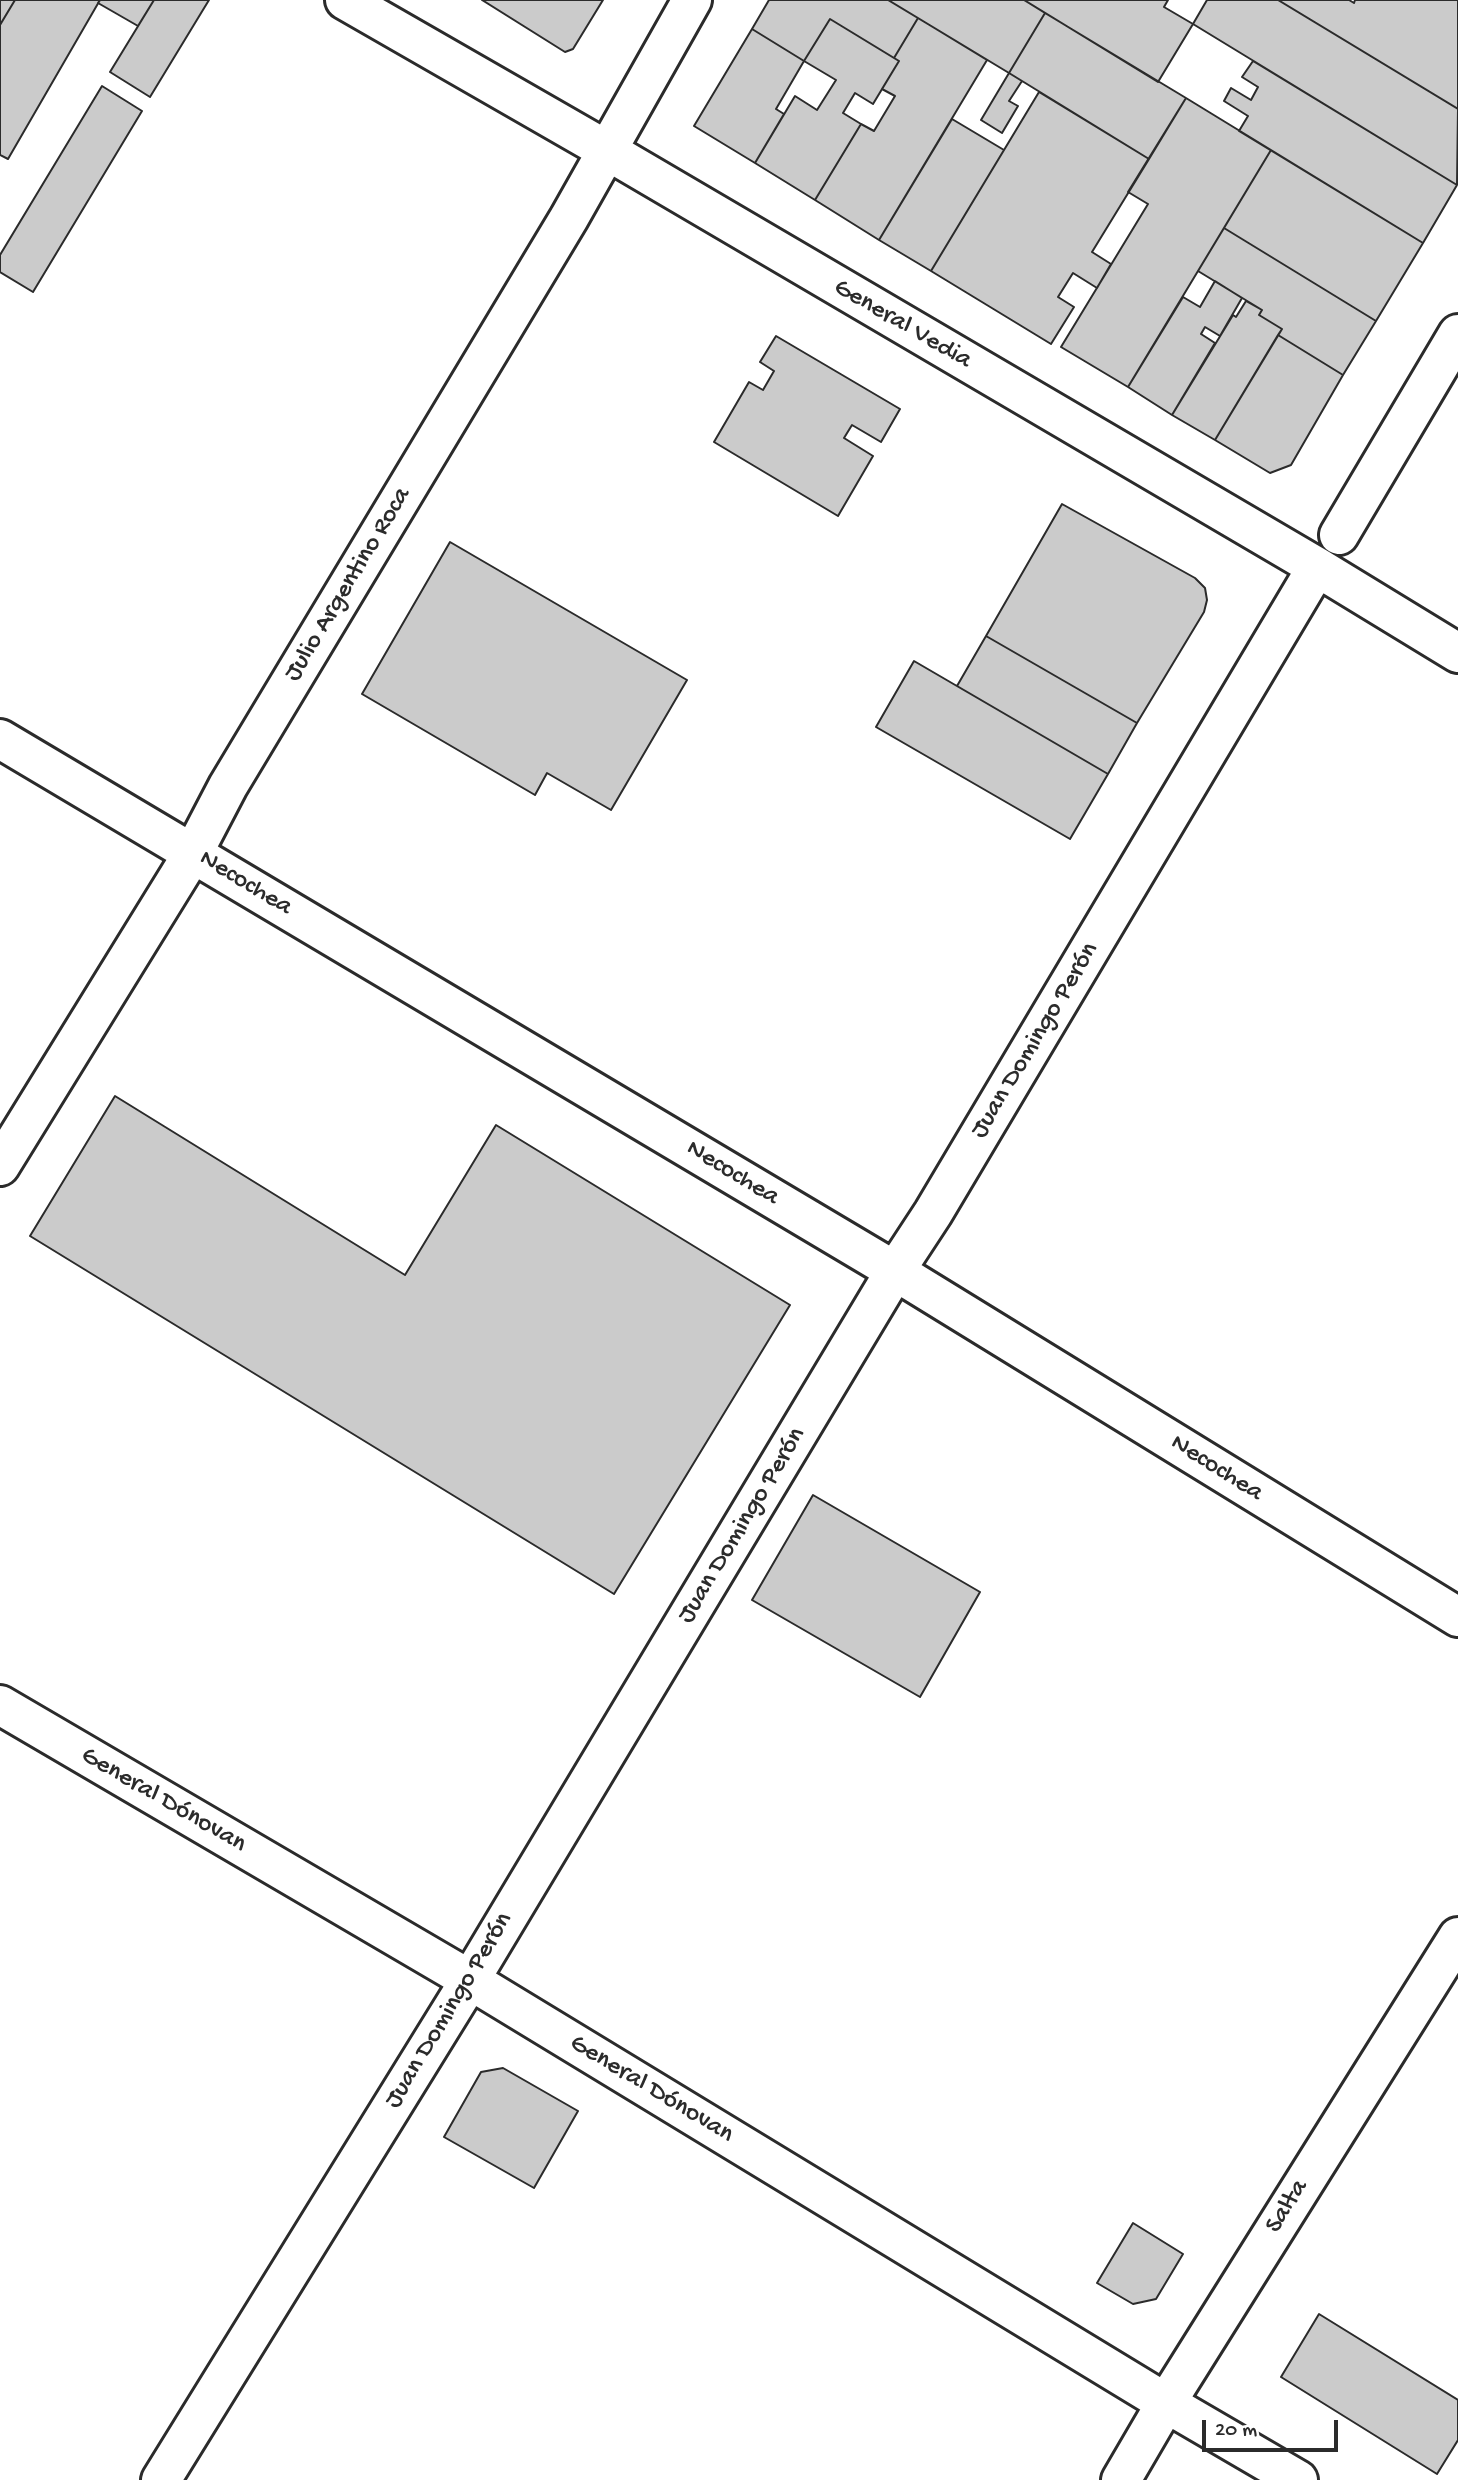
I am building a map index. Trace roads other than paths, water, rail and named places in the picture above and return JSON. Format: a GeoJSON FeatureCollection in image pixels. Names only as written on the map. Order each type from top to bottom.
{"type":"FeatureCollection","features":[{"type":"Feature","properties":{"kind":"street","name":"General Vedia"},"geometry":{"type":"LineString","coordinates":[[345,0],[1317,567],[1458,653]]}},
{"type":"Feature","properties":{"kind":"street","name":"Julio Argentino Roca"},"geometry":{"type":"LineString","coordinates":[[0,1166],[193,853],[228,786],[608,152],[692,0]]}},
{"type":"Feature","properties":{"kind":"street"},"geometry":{"type":"LineString","coordinates":[[1339,535],[1458,334]]}},
{"type":"Feature","properties":{"kind":"street","name":"Juan Domingo Perón"},"geometry":{"type":"LineString","coordinates":[[161,2480],[470,1980],[895,1271],[933,1213],[1317,567]]}},
{"type":"Feature","properties":{"kind":"street","name":"Necochea"},"geometry":{"type":"LineString","coordinates":[[0,740],[895,1271],[1458,1617]]}},
{"type":"Feature","properties":{"kind":"street","name":"General Dónovan"},"geometry":{"type":"LineString","coordinates":[[0,1705],[470,1980],[1166,2403],[1298,2480]]}},
{"type":"Feature","properties":{"kind":"street","name":"Salta"},"geometry":{"type":"LineString","coordinates":[[1122,2480],[1166,2403],[1458,1937]]}}]}
